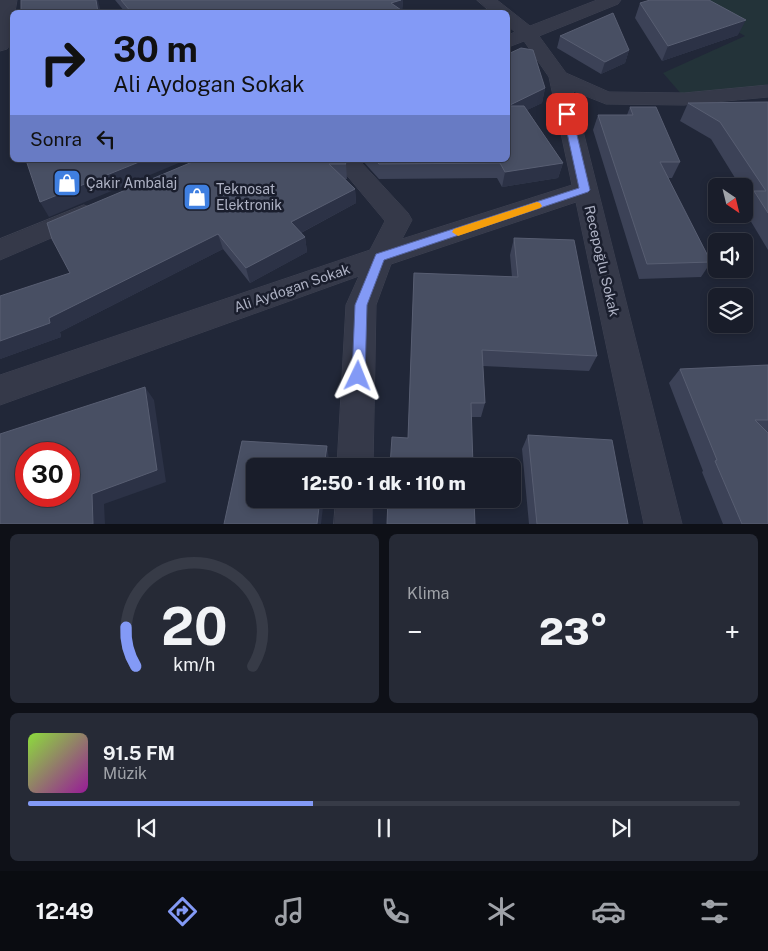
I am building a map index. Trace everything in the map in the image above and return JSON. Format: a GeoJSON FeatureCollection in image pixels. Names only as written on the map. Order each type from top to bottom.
{"type":"FeatureCollection","features":[{"type":"Feature","properties":{"kind":"street"},"geometry":{"type":"LineString","coordinates":[[486,0],[499,10]]}},
{"type":"Feature","properties":{"kind":"street"},"geometry":{"type":"LineString","coordinates":[[514,31],[612,0]]}},
{"type":"Feature","properties":{"kind":"street"},"geometry":{"type":"LineString","coordinates":[[0,45],[5,6]]}},
{"type":"Feature","properties":{"kind":"street","name":"Recepoğlu Sokak"},"geometry":{"type":"LineString","coordinates":[[514,31],[559,76],[662,524]]}},
{"type":"Feature","properties":{"kind":"street"},"geometry":{"type":"LineString","coordinates":[[559,76],[606,98],[684,99],[768,91]]}},
{"type":"Feature","properties":{"kind":"street"},"geometry":{"type":"LineString","coordinates":[[348,162],[399,220],[380,257],[361,305],[355,458]]}},
{"type":"Feature","properties":{"kind":"street","name":"Ali Aydogan Sokak"},"geometry":{"type":"LineString","coordinates":[[0,390],[380,257],[585,190]]}},
{"type":"Feature","properties":{"kind":"street"},"geometry":{"type":"LineString","coordinates":[[0,250],[106,205]]}},
{"type":"Feature","properties":{"kind":"street"},"geometry":{"type":"LineString","coordinates":[[353,524],[354,508]]}},
{"type":"Feature","properties":{"kind":"shaded area"},"geometry":{"type":"Polygon","coordinates":[[[682,0],[768,0],[768,84],[765,86],[683,96],[663,73],[745,36],[682,0]]]}},
{"type":"Feature","properties":{"kind":"building"},"geometry":{"type":"Polygon","coordinates":[[[21,0],[96,0],[98,10],[21,10],[21,0]]]}},
{"type":"Feature","properties":{"kind":"building"},"geometry":{"type":"Polygon","coordinates":[[[121,0],[401,0],[391,3],[401,10],[129,10],[121,0]]]}},
{"type":"Feature","properties":{"kind":"building"},"geometry":{"type":"Polygon","coordinates":[[[650,0],[709,0],[746,20],[668,46],[640,3],[650,0]]]}},
{"type":"Feature","properties":{"kind":"building"},"geometry":{"type":"Polygon","coordinates":[[[613,13],[629,50],[605,62],[560,36],[613,13]]]}},
{"type":"Feature","properties":{"kind":"building"},"geometry":{"type":"Polygon","coordinates":[[[521,48],[533,50],[545,88],[510,105],[510,53],[521,48]]]}},
{"type":"Feature","properties":{"kind":"building"},"geometry":{"type":"Polygon","coordinates":[[[768,102],[768,213],[754,191],[766,191],[720,122],[688,103],[768,102]]]}},
{"type":"Feature","properties":{"kind":"building"},"geometry":{"type":"Polygon","coordinates":[[[510,106],[524,106],[563,163],[505,172],[500,163],[379,164],[377,162],[510,162],[510,106]]]}},
{"type":"Feature","properties":{"kind":"building"},"geometry":{"type":"Polygon","coordinates":[[[630,107],[656,107],[680,162],[660,162],[708,256],[708,262],[647,264],[598,115],[633,115],[630,107]]]}},
{"type":"Feature","properties":{"kind":"building"},"geometry":{"type":"Polygon","coordinates":[[[27,162],[139,162],[40,202],[27,162]]]}},
{"type":"Feature","properties":{"kind":"building"},"geometry":{"type":"Polygon","coordinates":[[[192,162],[344,162],[346,164],[329,164],[355,189],[291,222],[305,237],[246,268],[218,234],[49,318],[50,323],[0,341],[0,296],[70,273],[52,239],[47,223],[192,162]]]}},
{"type":"Feature","properties":{"kind":"building"},"geometry":{"type":"Polygon","coordinates":[[[514,238],[574,240],[597,356],[482,350],[485,403],[471,403],[473,458],[391,458],[392,437],[408,438],[414,273],[518,277],[514,238]]]}},
{"type":"Feature","properties":{"kind":"building"},"geometry":{"type":"Polygon","coordinates":[[[768,365],[768,420],[755,420],[768,433],[768,524],[742,524],[715,461],[717,460],[680,369],[768,365]]]}},
{"type":"Feature","properties":{"kind":"building"},"geometry":{"type":"Polygon","coordinates":[[[145,387],[157,470],[92,494],[93,524],[0,524],[0,434],[145,387]]]}},
{"type":"Feature","properties":{"kind":"building"},"geometry":{"type":"Polygon","coordinates":[[[528,435],[612,440],[628,524],[537,524],[528,435]]]}},
{"type":"Feature","properties":{"kind":"building"},"geometry":{"type":"Polygon","coordinates":[[[242,441],[327,446],[325,458],[246,458],[246,508],[319,508],[317,524],[224,524],[242,441]]]}},
{"type":"Feature","properties":{"kind":"building"},"geometry":{"type":"Polygon","coordinates":[[[388,508],[474,508],[475,524],[387,524],[388,508]]]}},
{"type":"Feature","properties":{"kind":"slow traffic"},"geometry":{"type":"LineString","coordinates":[[458,232],[537,206]]}},
{"type":"Feature","properties":{"kind":"place","name":"Çakir Ambalaj"},"geometry":{"type":"Point","coordinates":[67,183]}},
{"type":"Feature","properties":{"kind":"place","name":"Teknosat Elektronik"},"geometry":{"type":"Point","coordinates":[197,197]}},
{"type":"Feature","properties":{"kind":"route"},"geometry":{"type":"LineString","coordinates":[[358,376],[361,305],[380,257],[585,190],[567,114]]}}]}
